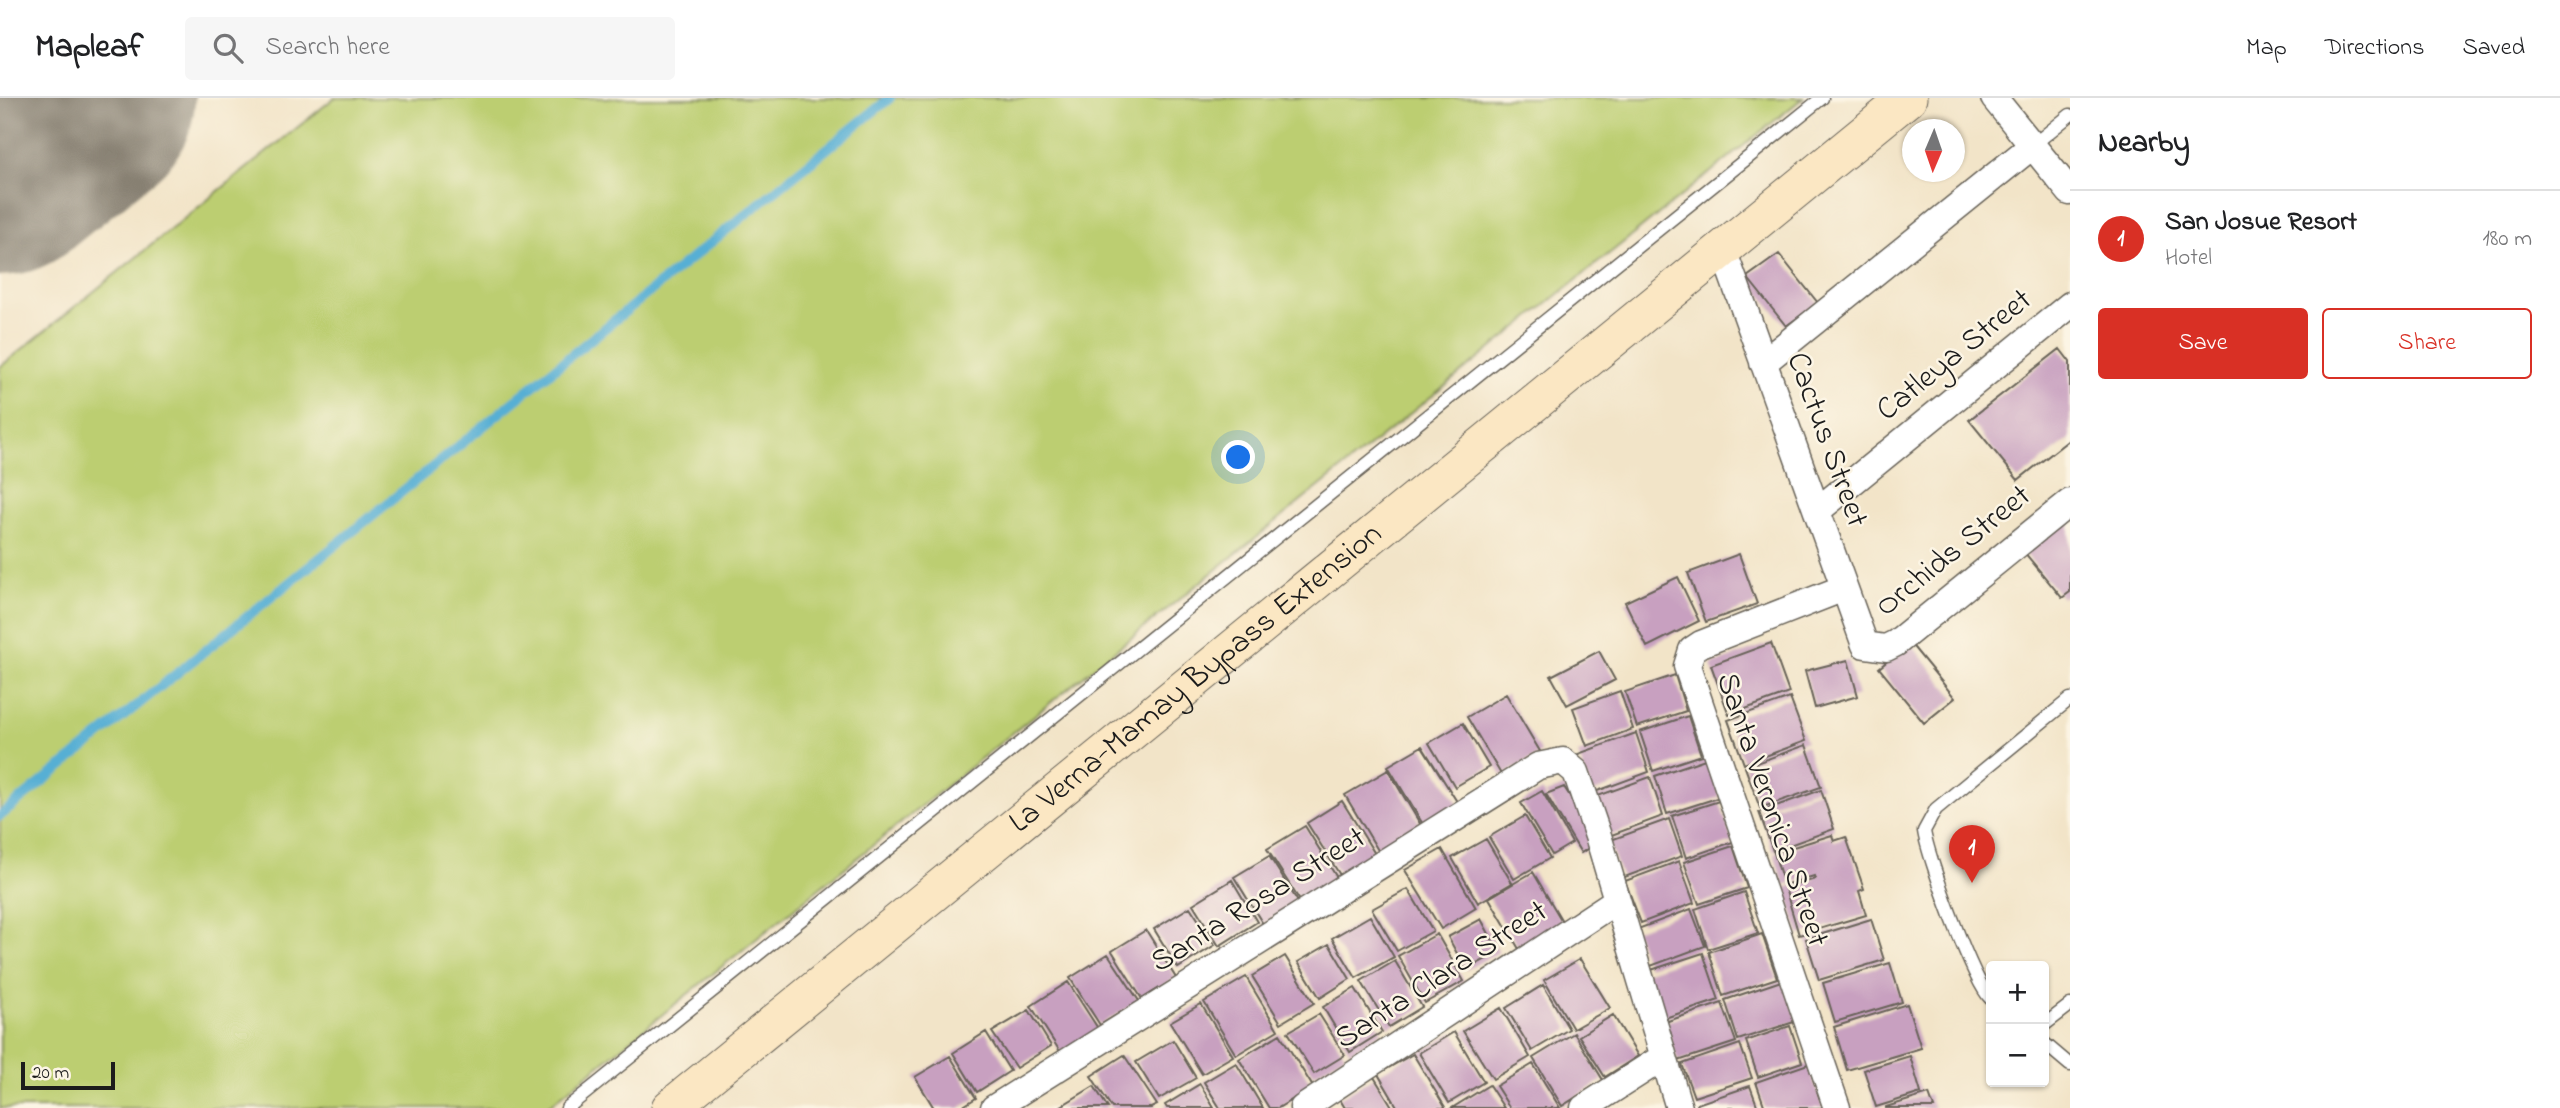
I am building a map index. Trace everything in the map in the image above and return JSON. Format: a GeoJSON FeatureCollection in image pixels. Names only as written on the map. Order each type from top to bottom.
{"type":"FeatureCollection","features":[{"type":"Feature","properties":{"kind":"main road","name":"La Verna-Mamay Bypass Extension"},"geometry":{"type":"LineString","coordinates":[[670,1108],[1722,247],[1908,98]]}},
{"type":"Feature","properties":{"kind":"street"},"geometry":{"type":"LineString","coordinates":[[1994,98],[2070,192]]}},
{"type":"Feature","properties":{"kind":"street"},"geometry":{"type":"LineString","coordinates":[[1763,363],[2032,146]]}},
{"type":"Feature","properties":{"kind":"street","name":"Cactus Street"},"geometry":{"type":"LineString","coordinates":[[1722,247],[1859,635],[1865,645],[1876,649]]}},
{"type":"Feature","properties":{"kind":"street","name":"Catleya Street"},"geometry":{"type":"LineString","coordinates":[[1816,511],[2070,305]]}},
{"type":"Feature","properties":{"kind":"street","name":"Orchids Street"},"geometry":{"type":"LineString","coordinates":[[1876,649],[1896,643],[2070,502]]}},
{"type":"Feature","properties":{"kind":"street","name":"Santa Veronica Street"},"geometry":{"type":"LineString","coordinates":[[1837,1108],[1687,666],[1692,650],[1701,644],[1844,588]]}},
{"type":"Feature","properties":{"kind":"street","name":"Santa Rosa Street"},"geometry":{"type":"LineString","coordinates":[[994,1108],[1538,766],[1563,761],[1576,772],[1617,900]]}},
{"type":"Feature","properties":{"kind":"street"},"geometry":{"type":"LineString","coordinates":[[1617,900],[1679,1108]]}},
{"type":"Feature","properties":{"kind":"street","name":"Santa Clara Street"},"geometry":{"type":"LineString","coordinates":[[1303,1108],[1617,900]]}},
{"type":"Feature","properties":{"kind":"street"},"geometry":{"type":"LineString","coordinates":[[1584,1108],[1662,1058]]}},
{"type":"Feature","properties":{"kind":"lane"},"geometry":{"type":"LineString","coordinates":[[567,1108],[1822,98]]}},
{"type":"Feature","properties":{"kind":"lane"},"geometry":{"type":"LineString","coordinates":[[2032,146],[2070,115]]}},
{"type":"Feature","properties":{"kind":"lane"},"geometry":{"type":"LineString","coordinates":[[1986,992],[1930,858],[1924,831],[1937,809],[2070,699]]}},
{"type":"Feature","properties":{"kind":"lane"},"geometry":{"type":"LineString","coordinates":[[2045,1024],[2070,1004]]}},
{"type":"Feature","properties":{"kind":"lane"},"geometry":{"type":"LineString","coordinates":[[2049,1047],[2070,1065]]}},
{"type":"Feature","properties":{"kind":"green space"},"geometry":{"type":"Polygon","coordinates":[[[334,98],[1803,98],[546,1108],[0,1108],[0,367],[334,98]]]}},
{"type":"Feature","properties":{"kind":"building"},"geometry":{"type":"Polygon","coordinates":[[[1779,254],[1818,303],[1786,326],[1747,277],[1779,254]]]}},
{"type":"Feature","properties":{"kind":"building"},"geometry":{"type":"Polygon","coordinates":[[[2060,349],[2070,362],[2070,439],[2018,480],[1969,420],[2060,349]]]}},
{"type":"Feature","properties":{"kind":"building"},"geometry":{"type":"Polygon","coordinates":[[[2070,515],[2070,592],[2062,598],[2024,552],[2070,515]]]}},
{"type":"Feature","properties":{"kind":"building"},"geometry":{"type":"Polygon","coordinates":[[[1739,554],[1757,604],[1706,622],[1688,573],[1739,554]]]}},
{"type":"Feature","properties":{"kind":"building"},"geometry":{"type":"Polygon","coordinates":[[[1678,577],[1699,621],[1647,647],[1625,602],[1678,577]]]}},
{"type":"Feature","properties":{"kind":"building"},"geometry":{"type":"Polygon","coordinates":[[[1771,643],[1789,693],[1729,715],[1711,665],[1771,643]]]}},
{"type":"Feature","properties":{"kind":"building"},"geometry":{"type":"Polygon","coordinates":[[[1910,643],[1955,698],[1924,723],[1879,668],[1910,643]]]}},
{"type":"Feature","properties":{"kind":"building"},"geometry":{"type":"Polygon","coordinates":[[[1599,651],[1615,680],[1567,705],[1551,676],[1599,651]]]}},
{"type":"Feature","properties":{"kind":"building"},"geometry":{"type":"Polygon","coordinates":[[[1848,660],[1858,696],[1815,708],[1805,671],[1848,660]]]}},
{"type":"Feature","properties":{"kind":"building"},"geometry":{"type":"Polygon","coordinates":[[[1675,675],[1686,711],[1637,727],[1625,692],[1675,675]]]}},
{"type":"Feature","properties":{"kind":"building"},"geometry":{"type":"Polygon","coordinates":[[[1620,691],[1633,729],[1587,746],[1573,708],[1620,691]]]}},
{"type":"Feature","properties":{"kind":"building"},"geometry":{"type":"Polygon","coordinates":[[[1506,694],[1541,753],[1502,776],[1467,717],[1506,694]]]}},
{"type":"Feature","properties":{"kind":"building"},"geometry":{"type":"Polygon","coordinates":[[[1790,698],[1806,741],[1744,764],[1728,720],[1790,698]]]}},
{"type":"Feature","properties":{"kind":"building"},"geometry":{"type":"Polygon","coordinates":[[[1688,716],[1701,755],[1653,771],[1640,732],[1688,716]]]}},
{"type":"Feature","properties":{"kind":"building"},"geometry":{"type":"Polygon","coordinates":[[[1463,723],[1489,767],[1455,787],[1429,743],[1463,723]]]}},
{"type":"Feature","properties":{"kind":"building"},"geometry":{"type":"Polygon","coordinates":[[[1636,733],[1649,772],[1592,793],[1578,754],[1636,733]]]}},
{"type":"Feature","properties":{"kind":"building"},"geometry":{"type":"Polygon","coordinates":[[[1806,745],[1821,787],[1760,808],[1745,767],[1806,745]]]}},
{"type":"Feature","properties":{"kind":"building"},"geometry":{"type":"Polygon","coordinates":[[[1422,746],[1459,805],[1424,826],[1388,766],[1422,746]]]}},
{"type":"Feature","properties":{"kind":"building"},"geometry":{"type":"Polygon","coordinates":[[[1708,758],[1720,797],[1667,814],[1655,776],[1708,758]]]}},
{"type":"Feature","properties":{"kind":"building"},"geometry":{"type":"Polygon","coordinates":[[[1388,770],[1422,827],[1379,852],[1345,795],[1388,770]]]}},
{"type":"Feature","properties":{"kind":"building"},"geometry":{"type":"Polygon","coordinates":[[[1650,777],[1663,816],[1609,836],[1595,797],[1650,777]]]}},
{"type":"Feature","properties":{"kind":"building"},"geometry":{"type":"Polygon","coordinates":[[[1564,787],[1599,841],[1581,853],[1546,794],[1564,787]]]}},
{"type":"Feature","properties":{"kind":"building"},"geometry":{"type":"Polygon","coordinates":[[[1821,790],[1834,829],[1773,851],[1759,812],[1821,790]]]}},
{"type":"Feature","properties":{"kind":"building"},"geometry":{"type":"Polygon","coordinates":[[[1542,791],[1572,843],[1552,855],[1521,803],[1542,791]]]}},
{"type":"Feature","properties":{"kind":"building"},"geometry":{"type":"Polygon","coordinates":[[[1342,801],[1375,854],[1340,875],[1307,823],[1342,801]]]}},
{"type":"Feature","properties":{"kind":"building"},"geometry":{"type":"Polygon","coordinates":[[[1719,801],[1733,842],[1686,858],[1672,816],[1719,801]]]}},
{"type":"Feature","properties":{"kind":"building"},"geometry":{"type":"Polygon","coordinates":[[[1525,816],[1550,858],[1514,879],[1489,837],[1525,816]]]}},
{"type":"Feature","properties":{"kind":"building"},"geometry":{"type":"Polygon","coordinates":[[[1669,819],[1682,856],[1622,878],[1608,841],[1669,819]]]}},
{"type":"Feature","properties":{"kind":"building"},"geometry":{"type":"Polygon","coordinates":[[[1305,826],[1339,881],[1302,904],[1267,849],[1305,826]]]}},
{"type":"Feature","properties":{"kind":"building"},"geometry":{"type":"Polygon","coordinates":[[[1832,835],[1834,841],[1846,837],[1864,889],[1859,891],[1866,915],[1799,935],[1785,888],[1815,879],[1814,876],[1784,885],[1774,853],[1832,835]]]}},
{"type":"Feature","properties":{"kind":"building"},"geometry":{"type":"Polygon","coordinates":[[[1486,839],[1512,883],[1478,903],[1452,858],[1486,839]]]}},
{"type":"Feature","properties":{"kind":"building"},"geometry":{"type":"Polygon","coordinates":[[[1733,846],[1747,888],[1699,904],[1684,862],[1733,846]]]}},
{"type":"Feature","properties":{"kind":"building"},"geometry":{"type":"Polygon","coordinates":[[[1442,849],[1476,908],[1441,929],[1405,870],[1442,849]]]}},
{"type":"Feature","properties":{"kind":"building"},"geometry":{"type":"Polygon","coordinates":[[[1269,856],[1298,902],[1263,924],[1234,877],[1269,856]]]}},
{"type":"Feature","properties":{"kind":"building"},"geometry":{"type":"Polygon","coordinates":[[[1679,861],[1694,903],[1641,923],[1625,881],[1679,861]]]}},
{"type":"Feature","properties":{"kind":"building"},"geometry":{"type":"Polygon","coordinates":[[[1533,872],[1563,923],[1519,949],[1489,898],[1533,872]]]}},
{"type":"Feature","properties":{"kind":"building"},"geometry":{"type":"Polygon","coordinates":[[[1232,880],[1257,922],[1219,946],[1193,904],[1232,880]]]}},
{"type":"Feature","properties":{"kind":"building"},"geometry":{"type":"Polygon","coordinates":[[[1408,889],[1433,931],[1397,951],[1372,909],[1408,889]]]}},
{"type":"Feature","properties":{"kind":"building"},"geometry":{"type":"Polygon","coordinates":[[[1744,892],[1758,933],[1708,949],[1695,909],[1744,892]]]}},
{"type":"Feature","properties":{"kind":"building"},"geometry":{"type":"Polygon","coordinates":[[[1190,907],[1215,945],[1178,968],[1154,929],[1190,907]]]}},
{"type":"Feature","properties":{"kind":"building"},"geometry":{"type":"Polygon","coordinates":[[[1691,909],[1705,946],[1648,967],[1635,930],[1691,909]]]}},
{"type":"Feature","properties":{"kind":"building"},"geometry":{"type":"Polygon","coordinates":[[[1370,916],[1394,957],[1356,978],[1332,938],[1370,916]]]}},
{"type":"Feature","properties":{"kind":"building"},"geometry":{"type":"Polygon","coordinates":[[[1481,919],[1499,952],[1466,970],[1448,937],[1481,919]]]}},
{"type":"Feature","properties":{"kind":"building"},"geometry":{"type":"Polygon","coordinates":[[[1871,919],[1884,960],[1819,980],[1806,939],[1871,919]]]}},
{"type":"Feature","properties":{"kind":"building"},"geometry":{"type":"Polygon","coordinates":[[[1146,930],[1176,978],[1142,999],[1112,951],[1146,930]]]}},
{"type":"Feature","properties":{"kind":"building"},"geometry":{"type":"Polygon","coordinates":[[[1437,934],[1464,981],[1425,1003],[1398,956],[1437,934]]]}},
{"type":"Feature","properties":{"kind":"building"},"geometry":{"type":"Polygon","coordinates":[[[1762,934],[1777,978],[1723,996],[1709,952],[1762,934]]]}},
{"type":"Feature","properties":{"kind":"building"},"geometry":{"type":"Polygon","coordinates":[[[1329,944],[1350,979],[1320,998],[1298,962],[1329,944]]]}},
{"type":"Feature","properties":{"kind":"building"},"geometry":{"type":"Polygon","coordinates":[[[1703,953],[1719,1000],[1662,1019],[1645,972],[1703,953]]]}},
{"type":"Feature","properties":{"kind":"building"},"geometry":{"type":"Polygon","coordinates":[[[1108,954],[1139,1001],[1100,1025],[1070,978],[1108,954]]]}},
{"type":"Feature","properties":{"kind":"building"},"geometry":{"type":"Polygon","coordinates":[[[1285,956],[1314,1003],[1281,1023],[1252,976],[1285,956]]]}},
{"type":"Feature","properties":{"kind":"building"},"geometry":{"type":"Polygon","coordinates":[[[1580,959],[1610,1008],[1573,1029],[1544,980],[1580,959]]]}},
{"type":"Feature","properties":{"kind":"building"},"geometry":{"type":"Polygon","coordinates":[[[1395,961],[1422,1007],[1389,1027],[1361,981],[1395,961]]]}},
{"type":"Feature","properties":{"kind":"building"},"geometry":{"type":"Polygon","coordinates":[[[1890,963],[1902,1002],[1835,1022],[1823,983],[1890,963]]]}},
{"type":"Feature","properties":{"kind":"building"},"geometry":{"type":"Polygon","coordinates":[[[1246,977],[1278,1030],[1236,1055],[1204,1002],[1246,977]]]}},
{"type":"Feature","properties":{"kind":"building"},"geometry":{"type":"Polygon","coordinates":[[[1784,980],[1797,1021],[1738,1040],[1725,1000],[1784,980]]]}},
{"type":"Feature","properties":{"kind":"building"},"geometry":{"type":"Polygon","coordinates":[[[1068,982],[1099,1030],[1061,1053],[1031,1006],[1068,982]]]}},
{"type":"Feature","properties":{"kind":"building"},"geometry":{"type":"Polygon","coordinates":[[[1543,985],[1569,1029],[1532,1051],[1506,1008],[1543,985]]]}},
{"type":"Feature","properties":{"kind":"building"},"geometry":{"type":"Polygon","coordinates":[[[1355,988],[1382,1032],[1350,1052],[1323,1007],[1355,988]]]}},
{"type":"Feature","properties":{"kind":"building"},"geometry":{"type":"Polygon","coordinates":[[[1722,1003],[1736,1042],[1678,1061],[1665,1022],[1722,1003]]]}},
{"type":"Feature","properties":{"kind":"building"},"geometry":{"type":"Polygon","coordinates":[[[1201,1004],[1233,1056],[1202,1074],[1170,1022],[1201,1004]]]}},
{"type":"Feature","properties":{"kind":"building"},"geometry":{"type":"Polygon","coordinates":[[[1907,1004],[1921,1048],[1847,1070],[1834,1027],[1907,1004]]]}},
{"type":"Feature","properties":{"kind":"building"},"geometry":{"type":"Polygon","coordinates":[[[1501,1008],[1530,1057],[1493,1079],[1463,1031],[1501,1008]]]}},
{"type":"Feature","properties":{"kind":"building"},"geometry":{"type":"Polygon","coordinates":[[[1029,1010],[1051,1046],[1016,1068],[992,1032],[1029,1010]]]}},
{"type":"Feature","properties":{"kind":"building"},"geometry":{"type":"Polygon","coordinates":[[[1319,1014],[1345,1055],[1314,1074],[1288,1032],[1319,1014]]]}},
{"type":"Feature","properties":{"kind":"building"},"geometry":{"type":"Polygon","coordinates":[[[1613,1015],[1638,1056],[1605,1077],[1579,1036],[1613,1015]]]}},
{"type":"Feature","properties":{"kind":"building"},"geometry":{"type":"Polygon","coordinates":[[[1790,1026],[1802,1062],[1758,1077],[1746,1041],[1790,1026]]]}},
{"type":"Feature","properties":{"kind":"building"},"geometry":{"type":"Polygon","coordinates":[[[986,1032],[1010,1071],[977,1092],[953,1053],[986,1032]]]}},
{"type":"Feature","properties":{"kind":"building"},"geometry":{"type":"Polygon","coordinates":[[[1454,1032],[1484,1082],[1449,1103],[1419,1053],[1454,1032]]]}},
{"type":"Feature","properties":{"kind":"building"},"geometry":{"type":"Polygon","coordinates":[[[1574,1033],[1603,1080],[1562,1106],[1533,1058],[1574,1033]]]}},
{"type":"Feature","properties":{"kind":"building"},"geometry":{"type":"Polygon","coordinates":[[[1280,1034],[1313,1087],[1278,1108],[1269,1108],[1239,1059],[1280,1034]]]}},
{"type":"Feature","properties":{"kind":"building"},"geometry":{"type":"Polygon","coordinates":[[[1173,1040],[1196,1078],[1159,1099],[1136,1062],[1173,1040]]]}},
{"type":"Feature","properties":{"kind":"building"},"geometry":{"type":"Polygon","coordinates":[[[1740,1044],[1752,1078],[1694,1097],[1682,1064],[1740,1044]]]}},
{"type":"Feature","properties":{"kind":"building"},"geometry":{"type":"Polygon","coordinates":[[[1413,1054],[1445,1107],[1398,1108],[1378,1074],[1413,1054]]]}},
{"type":"Feature","properties":{"kind":"building"},"geometry":{"type":"Polygon","coordinates":[[[1124,1055],[1157,1105],[1151,1108],[1112,1108],[1091,1076],[1124,1055]]]}},
{"type":"Feature","properties":{"kind":"building"},"geometry":{"type":"Polygon","coordinates":[[[950,1056],[976,1098],[960,1108],[934,1108],[915,1077],[950,1056]]]}},
{"type":"Feature","properties":{"kind":"building"},"geometry":{"type":"Polygon","coordinates":[[[1910,1056],[1921,1093],[1876,1107],[1864,1070],[1910,1056]]]}},
{"type":"Feature","properties":{"kind":"building"},"geometry":{"type":"Polygon","coordinates":[[[1236,1063],[1263,1108],[1220,1108],[1204,1082],[1236,1063]]]}},
{"type":"Feature","properties":{"kind":"building"},"geometry":{"type":"Polygon","coordinates":[[[1533,1064],[1560,1108],[1510,1108],[1496,1086],[1533,1064]]]}},
{"type":"Feature","properties":{"kind":"building"},"geometry":{"type":"Polygon","coordinates":[[[1808,1064],[1823,1108],[1765,1108],[1756,1082],[1808,1064]]]}},
{"type":"Feature","properties":{"kind":"building"},"geometry":{"type":"Polygon","coordinates":[[[1374,1077],[1393,1108],[1345,1108],[1339,1098],[1374,1077]]]}},
{"type":"Feature","properties":{"kind":"building"},"geometry":{"type":"Polygon","coordinates":[[[1200,1084],[1214,1108],[1167,1108],[1165,1105],[1200,1084]]]}},
{"type":"Feature","properties":{"kind":"building"},"geometry":{"type":"Polygon","coordinates":[[[1489,1085],[1504,1108],[1452,1108],[1489,1085]]]}},
{"type":"Feature","properties":{"kind":"building"},"geometry":{"type":"Polygon","coordinates":[[[1094,1086],[1108,1108],[1058,1108],[1094,1086]]]}},
{"type":"Feature","properties":{"kind":"building"},"geometry":{"type":"Polygon","coordinates":[[[1750,1086],[1758,1108],[1699,1108],[1697,1104],[1750,1086]]]}},
{"type":"Feature","properties":{"kind":"building"},"geometry":{"type":"Polygon","coordinates":[[[1929,1094],[1934,1108],[1886,1108],[1886,1107],[1929,1094]]]}},
{"type":"Feature","properties":{"kind":"waterway"},"geometry":{"type":"LineString","coordinates":[[0,816],[890,98]]}},
{"type":"Feature","properties":{"kind":"runway"},"geometry":{"type":"LineString","coordinates":[[0,170],[89,98]]}},
{"type":"Feature","properties":{"kind":"place","name":"San Josue Resort"},"geometry":{"type":"Point","coordinates":[1972,883]}}]}
